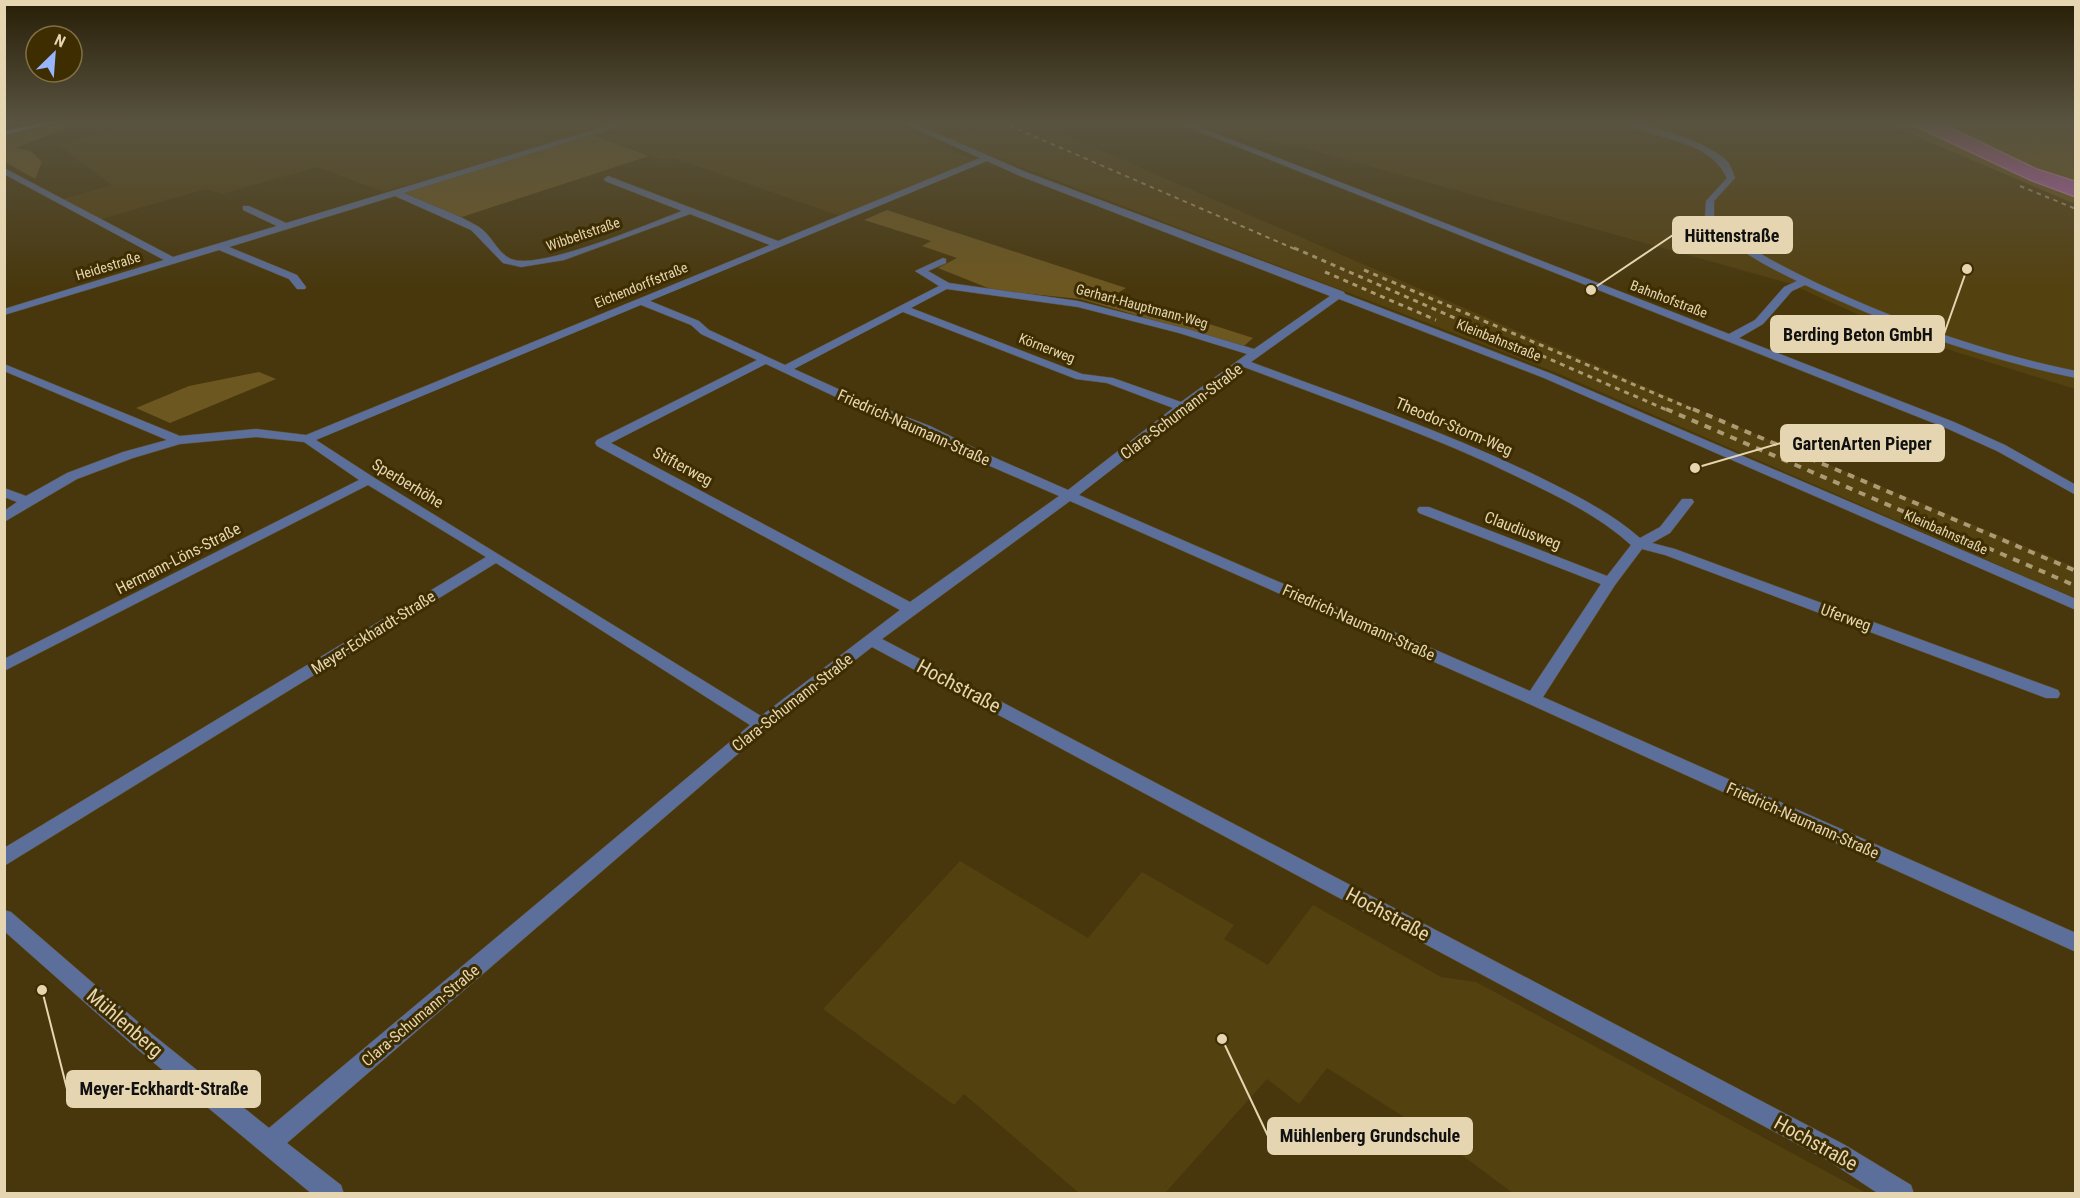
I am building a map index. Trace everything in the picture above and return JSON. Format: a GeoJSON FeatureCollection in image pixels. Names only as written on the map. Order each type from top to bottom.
{"type":"FeatureCollection","features":[{"type":"Feature","properties":{"kind":"street"},"geometry":{"type":"LineString","coordinates":[[19,178],[171,260]]}},
{"type":"Feature","properties":{"kind":"street","name":"Heidestraße"},"geometry":{"type":"LineString","coordinates":[[4,312],[448,178]]}},
{"type":"Feature","properties":{"kind":"street","name":"Eichendorffstraße"},"geometry":{"type":"LineString","coordinates":[[307,439],[940,178]]}},
{"type":"Feature","properties":{"kind":"street","name":"Kleinbahnstraße"},"geometry":{"type":"LineString","coordinates":[[1036,178],[1340,294],[1614,403],[2076,605]]}},
{"type":"Feature","properties":{"kind":"street","name":"Bahnhofstraße"},"geometry":{"type":"LineString","coordinates":[[1322,178],[1950,425],[2001,448],[2076,491]]}},
{"type":"Feature","properties":{"kind":"street"},"geometry":{"type":"LineString","coordinates":[[1731,178],[1710,201],[1709,217],[1713,225],[1742,247],[1805,281],[1930,335],[1978,351],[2076,375]]}},
{"type":"Feature","properties":{"kind":"street"},"geometry":{"type":"LineString","coordinates":[[608,179],[779,245]]}},
{"type":"Feature","properties":{"kind":"street","name":"Wibbeltstraße"},"geometry":{"type":"LineString","coordinates":[[396,194],[474,228],[483,234],[502,258],[518,263],[539,263],[561,258],[690,211]]}},
{"type":"Feature","properties":{"kind":"street"},"geometry":{"type":"LineString","coordinates":[[246,208],[284,226]]}},
{"type":"Feature","properties":{"kind":"street"},"geometry":{"type":"LineString","coordinates":[[219,246],[293,277],[301,287]]}},
{"type":"Feature","properties":{"kind":"street","name":"Gerhart-Hauptmann-Weg"},"geometry":{"type":"LineString","coordinates":[[943,261],[920,271],[946,286],[1078,304],[1183,331],[1257,354]]}},
{"type":"Feature","properties":{"kind":"street"},"geometry":{"type":"LineString","coordinates":[[1731,338],[1759,322],[1788,289],[1805,281]]}},
{"type":"Feature","properties":{"kind":"street"},"geometry":{"type":"LineString","coordinates":[[784,369],[946,286]]}},
{"type":"Feature","properties":{"kind":"street","name":"Clara-Schumann-Straße"},"geometry":{"type":"LineString","coordinates":[[270,1142],[762,724],[911,609],[1070,495],[1182,407],[1320,306],[1340,294]]}},
{"type":"Feature","properties":{"kind":"street","name":"Friedrich-Naumann-Straße"},"geometry":{"type":"LineString","coordinates":[[643,302],[695,323],[705,332],[861,404],[886,411],[988,460],[1533,699],[2076,943]]}},
{"type":"Feature","properties":{"kind":"street","name":"Körnerweg"},"geometry":{"type":"LineString","coordinates":[[903,309],[1080,377],[1109,380],[1182,407]]}},
{"type":"Feature","properties":{"kind":"street","name":"Stifterweg"},"geometry":{"type":"LineString","coordinates":[[766,360],[601,443],[911,609]]}},
{"type":"Feature","properties":{"kind":"street","name":"Theodor-Storm-Weg"},"geometry":{"type":"LineString","coordinates":[[1244,363],[1466,447],[1569,496],[1616,524],[1639,544]]}},
{"type":"Feature","properties":{"kind":"street","name":"Sperberhöhe"},"geometry":{"type":"LineString","coordinates":[[4,368],[179,440],[256,433],[307,439],[368,480],[496,557],[762,724]]}},
{"type":"Feature","properties":{"kind":"street"},"geometry":{"type":"LineString","coordinates":[[4,518],[27,501],[72,476],[128,455],[179,440]]}},
{"type":"Feature","properties":{"kind":"street","name":"Hermann-Löns-Straße"},"geometry":{"type":"LineString","coordinates":[[4,666],[368,480]]}},
{"type":"Feature","properties":{"kind":"street"},"geometry":{"type":"LineString","coordinates":[[4,492],[27,501]]}},
{"type":"Feature","properties":{"kind":"street"},"geometry":{"type":"LineString","coordinates":[[1533,699],[1610,582],[1639,544],[1665,530],[1687,502]]}},
{"type":"Feature","properties":{"kind":"street","name":"Claudiusweg"},"geometry":{"type":"LineString","coordinates":[[1424,510],[1610,582]]}},
{"type":"Feature","properties":{"kind":"street","name":"Uferweg"},"geometry":{"type":"LineString","coordinates":[[1639,544],[1670,552],[2052,694]]}},
{"type":"Feature","properties":{"kind":"street","name":"Meyer-Eckhardt-Straße"},"geometry":{"type":"LineString","coordinates":[[4,858],[496,557]]}},
{"type":"Feature","properties":{"kind":"street","name":"Hochstraße"},"geometry":{"type":"LineString","coordinates":[[871,640],[1837,1153],[1902,1194]]}},
{"type":"Feature","properties":{"kind":"street","name":"Mühlenberg"},"geometry":{"type":"LineString","coordinates":[[4,918],[144,1041],[333,1194]]}},
{"type":"Feature","properties":{"kind":"shaded area"},"geometry":{"type":"Polygon","coordinates":[[[103,178],[279,178],[222,194],[206,189],[98,220],[63,199],[112,185],[103,178]]]}},
{"type":"Feature","properties":{"kind":"shaded area"},"geometry":{"type":"Polygon","coordinates":[[[346,178],[432,178],[384,192],[346,178]]]}},
{"type":"Feature","properties":{"kind":"shaded area"},"geometry":{"type":"Polygon","coordinates":[[[453,178],[582,178],[462,217],[404,193],[453,178]]]}},
{"type":"Feature","properties":{"kind":"shaded area"},"geometry":{"type":"Polygon","coordinates":[[[731,178],[937,178],[846,218],[731,178]]]}},
{"type":"Feature","properties":{"kind":"shaded area"},"geometry":{"type":"Polygon","coordinates":[[[1050,178],[1164,178],[1741,428],[2075,567],[2075,598],[1557,373],[1050,178]]]}},
{"type":"Feature","properties":{"kind":"shaded area"},"geometry":{"type":"Polygon","coordinates":[[[1412,178],[2014,178],[2075,204],[2075,389],[1908,337],[1788,283],[1412,178]]]}},
{"type":"Feature","properties":{"kind":"shaded area"},"geometry":{"type":"Polygon","coordinates":[[[2014,178],[2025,178],[2075,197],[2075,204],[2014,178]]]}},
{"type":"Feature","properties":{"kind":"shaded area"},"geometry":{"type":"Polygon","coordinates":[[[2025,178],[2065,178],[2075,181],[2075,197],[2025,178]]]}},
{"type":"Feature","properties":{"kind":"shaded area"},"geometry":{"type":"Polygon","coordinates":[[[887,210],[1126,288],[1116,294],[1253,338],[1244,346],[1080,299],[993,290],[938,268],[957,258],[922,246],[931,241],[864,220],[887,210]]]}},
{"type":"Feature","properties":{"kind":"shaded area"},"geometry":{"type":"Polygon","coordinates":[[[259,372],[276,379],[170,423],[136,408],[189,386],[259,372]]]}},
{"type":"Feature","properties":{"kind":"shaded area"},"geometry":{"type":"Polygon","coordinates":[[[960,861],[1088,938],[1142,872],[1234,925],[1224,939],[1268,965],[1313,905],[1441,977],[1476,982],[1866,1193],[1513,1193],[1445,1143],[1327,1068],[1299,1104],[1267,1079],[1165,1193],[1079,1193],[964,1094],[954,1105],[823,1009],[960,861]]]}},
{"type":"Feature","properties":{"kind":"railway"},"geometry":{"type":"LineString","coordinates":[[1130,178],[1297,250]]}},
{"type":"Feature","properties":{"kind":"railway"},"geometry":{"type":"LineString","coordinates":[[2020,186],[2076,209]]}},
{"type":"Feature","properties":{"kind":"railway"},"geometry":{"type":"LineString","coordinates":[[1294,248],[1669,411]]}},
{"type":"Feature","properties":{"kind":"railway"},"geometry":{"type":"LineString","coordinates":[[1364,270],[1696,411]]}},
{"type":"Feature","properties":{"kind":"railway"},"geometry":{"type":"LineString","coordinates":[[1325,272],[1436,320]]}},
{"type":"Feature","properties":{"kind":"railway"},"geometry":{"type":"LineString","coordinates":[[1666,409],[2076,586]]}},
{"type":"Feature","properties":{"kind":"railway"},"geometry":{"type":"LineString","coordinates":[[1693,409],[2076,571]]}},
{"type":"Feature","properties":{"kind":"place","name":"Berding Beton GmbH"},"geometry":{"type":"Point","coordinates":[1967,269]}},
{"type":"Feature","properties":{"kind":"place","name":"Hüttenstraße"},"geometry":{"type":"Point","coordinates":[1591,290]}},
{"type":"Feature","properties":{"kind":"place","name":"GartenArten Pieper"},"geometry":{"type":"Point","coordinates":[1695,468]}},
{"type":"Feature","properties":{"kind":"place","name":"Meyer-Eckhardt-Straße"},"geometry":{"type":"Point","coordinates":[42,990]}},
{"type":"Feature","properties":{"kind":"place","name":"Mühlenberg Grundschule"},"geometry":{"type":"Point","coordinates":[1222,1039]}}]}
